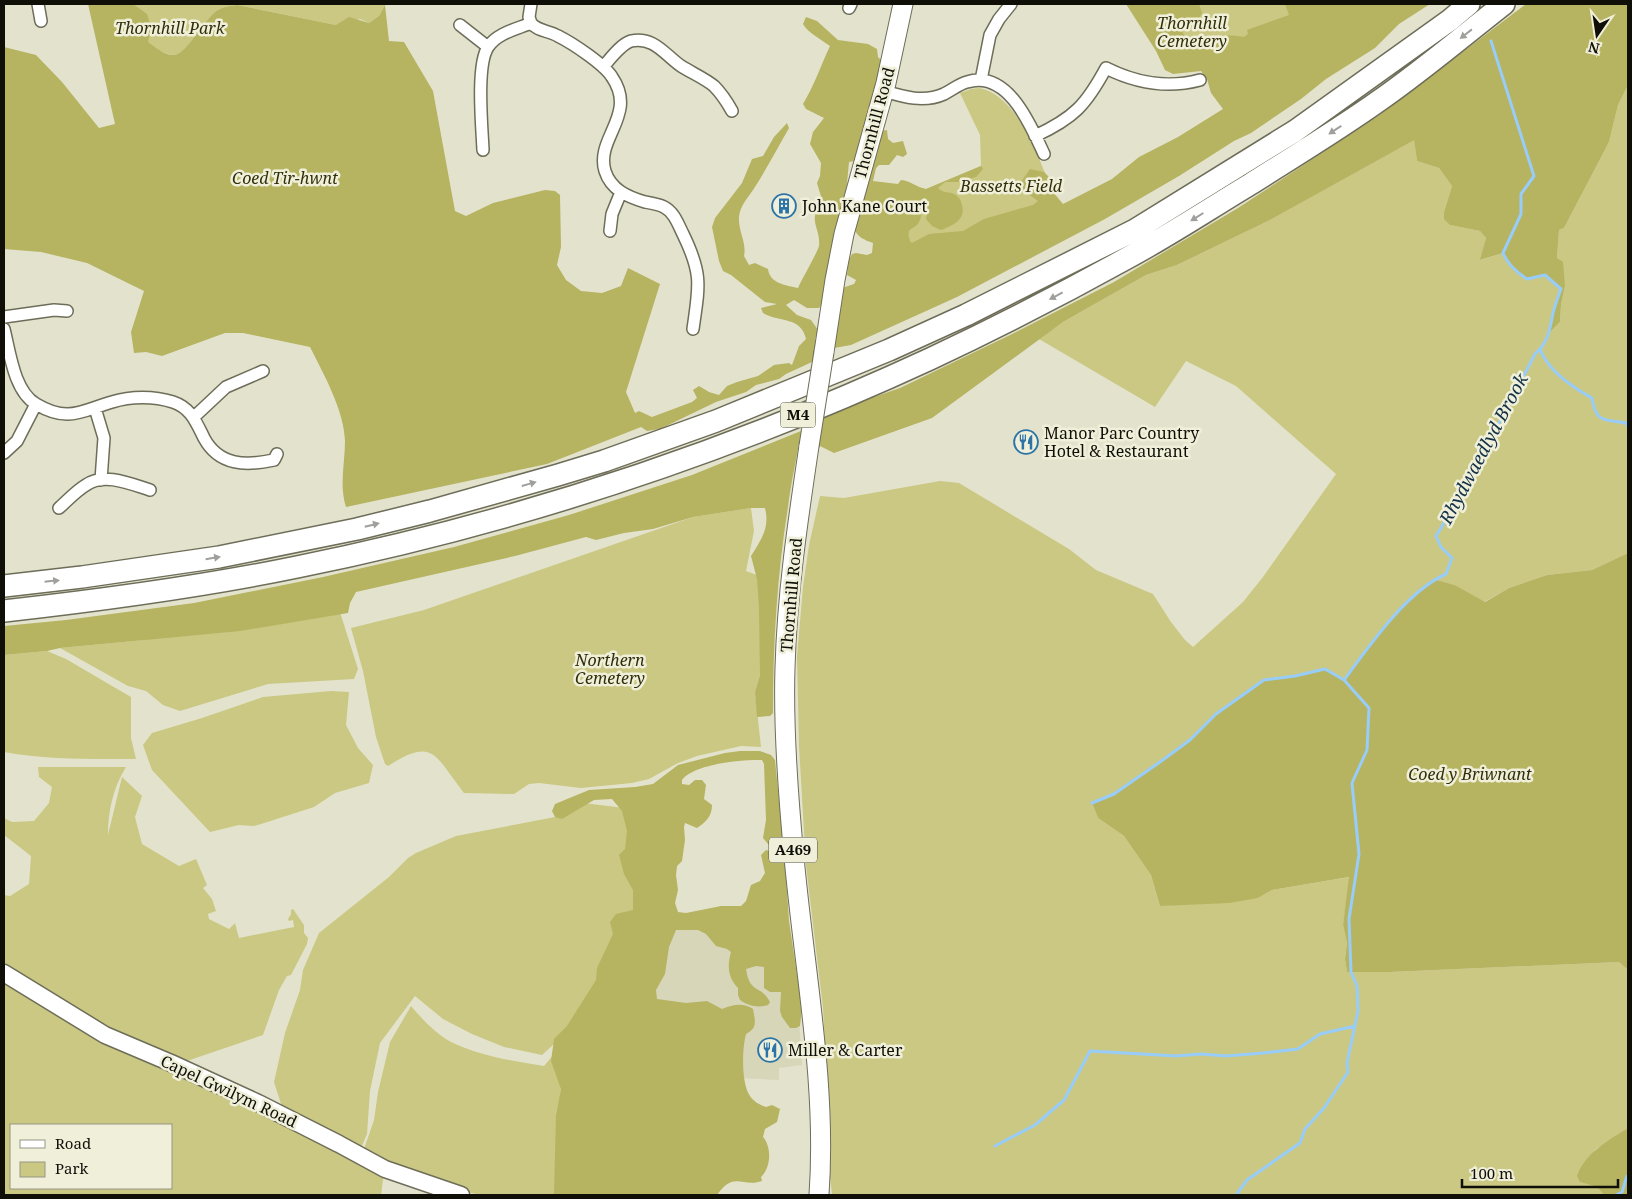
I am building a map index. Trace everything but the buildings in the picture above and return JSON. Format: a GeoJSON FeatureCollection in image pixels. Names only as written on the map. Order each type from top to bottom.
{"type":"FeatureCollection","features":[{"type":"Feature","properties":{"kind":"highway","name":"M4"},"geometry":{"type":"LineString","coordinates":[[4,586],[82,578],[219,557],[357,529],[430,511],[558,475],[716,421],[890,350],[1135,230],[1296,132],[1450,20],[1469,4]]}},
{"type":"Feature","properties":{"kind":"highway","name":"M4"},"geometry":{"type":"LineString","coordinates":[[4,611],[118,598],[191,586],[296,567],[383,548],[471,526],[600,488],[718,447],[927,360],[1132,256],[1382,99],[1504,4]]}},
{"type":"Feature","properties":{"kind":"main road","name":"Thornhill Road"},"geometry":{"type":"LineString","coordinates":[[819,1195],[819,1101],[816,1058],[794,854],[786,749],[786,644],[792,562],[825,342],[844,234],[884,91],[903,4]]}},
{"type":"Feature","properties":{"kind":"street"},"geometry":{"type":"LineString","coordinates":[[38,4],[41,21]]}},
{"type":"Feature","properties":{"kind":"street"},"geometry":{"type":"LineString","coordinates":[[531,4],[531,23],[538,29],[559,36],[603,67],[613,78],[620,102],[618,120],[606,144],[603,162],[609,179],[621,192],[636,199],[663,206],[677,220],[698,272],[693,330]]}},
{"type":"Feature","properties":{"kind":"street"},"geometry":{"type":"LineString","coordinates":[[981,80],[990,35],[998,19],[1011,4]]}},
{"type":"Feature","properties":{"kind":"street"},"geometry":{"type":"LineString","coordinates":[[483,150],[481,70],[488,47],[505,33],[531,23]]}},
{"type":"Feature","properties":{"kind":"street"},"geometry":{"type":"LineString","coordinates":[[460,25],[488,47]]}},
{"type":"Feature","properties":{"kind":"street"},"geometry":{"type":"LineString","coordinates":[[603,67],[628,42],[634,40],[650,42],[662,49],[680,65],[714,86],[722,94],[732,112]]}},
{"type":"Feature","properties":{"kind":"street"},"geometry":{"type":"LineString","coordinates":[[1035,136],[1063,122],[1082,106],[1106,68],[1126,77],[1152,84],[1177,84],[1200,80]]}},
{"type":"Feature","properties":{"kind":"street"},"geometry":{"type":"LineString","coordinates":[[884,91],[910,98],[927,98],[942,95],[968,82],[981,80],[997,85],[1012,98],[1025,115],[1044,154]]}},
{"type":"Feature","properties":{"kind":"street"},"geometry":{"type":"LineString","coordinates":[[610,231],[614,204],[621,192]]}},
{"type":"Feature","properties":{"kind":"street"},"geometry":{"type":"LineString","coordinates":[[4,317],[54,310],[67,311]]}},
{"type":"Feature","properties":{"kind":"street"},"geometry":{"type":"LineString","coordinates":[[4,329],[19,384],[26,396],[49,411],[75,414],[125,399],[149,398],[173,402],[186,409],[194,417],[210,447],[223,459],[231,462],[251,464],[274,460],[277,454]]}},
{"type":"Feature","properties":{"kind":"street"},"geometry":{"type":"LineString","coordinates":[[194,417],[226,387],[263,370]]}},
{"type":"Feature","properties":{"kind":"street"},"geometry":{"type":"LineString","coordinates":[[4,453],[17,441],[36,404]]}},
{"type":"Feature","properties":{"kind":"street"},"geometry":{"type":"LineString","coordinates":[[95,408],[104,438],[101,480]]}},
{"type":"Feature","properties":{"kind":"street"},"geometry":{"type":"LineString","coordinates":[[59,508],[85,485],[101,480],[112,480],[150,490]]}},
{"type":"Feature","properties":{"kind":"street","name":"Capel Gwilym Road"},"geometry":{"type":"LineString","coordinates":[[4,974],[105,1035],[171,1062],[250,1099],[385,1169],[461,1195]]}},
{"type":"Feature","properties":{"kind":"shaded area"},"geometry":{"type":"Polygon","coordinates":[[[674,922],[787,924],[798,1002],[802,1065],[779,1068],[779,1080],[739,1078],[655,1011],[654,991],[674,922]]]}},
{"type":"Feature","properties":{"kind":"green space","name":"Thornhill Park"},"geometry":{"type":"Polygon","coordinates":[[[88,4],[385,5],[379,16],[369,23],[360,19],[336,25],[237,5],[226,7],[215,12],[190,43],[175,55],[160,51],[88,4]]]}},
{"type":"Feature","properties":{"kind":"green space","name":"Coed Tir-hwnt"},"geometry":{"type":"Polygon","coordinates":[[[88,4],[133,4],[147,14],[151,27],[148,42],[164,53],[171,55],[175,55],[184,49],[215,12],[226,7],[237,5],[336,25],[349,17],[369,23],[379,16],[385,5],[389,41],[404,42],[433,91],[455,211],[466,216],[493,203],[545,190],[555,191],[560,195],[561,247],[557,265],[566,280],[581,291],[602,293],[621,286],[628,268],[660,284],[626,392],[635,413],[639,411],[652,417],[692,402],[697,398],[693,390],[699,386],[719,395],[727,386],[758,376],[774,365],[789,363],[792,365],[799,346],[806,339],[803,332],[795,323],[763,313],[761,308],[777,304],[765,302],[731,275],[723,271],[712,227],[715,218],[742,183],[752,159],[763,156],[774,137],[787,123],[789,128],[742,206],[739,222],[745,251],[744,256],[749,265],[755,263],[768,269],[769,274],[775,281],[798,288],[819,246],[815,214],[823,203],[817,183],[820,176],[821,163],[810,144],[813,132],[824,118],[806,109],[803,104],[830,46],[811,33],[803,24],[806,17],[817,21],[838,40],[868,44],[877,49],[878,57],[884,63],[860,160],[849,162],[846,194],[824,301],[819,308],[807,308],[794,300],[786,305],[797,315],[811,320],[818,330],[815,339],[817,349],[812,362],[779,379],[756,385],[746,392],[716,402],[660,429],[647,431],[641,427],[547,464],[346,507],[343,490],[344,429],[337,405],[310,347],[243,333],[225,333],[162,356],[146,352],[134,353],[131,332],[144,291],[87,263],[41,252],[4,249],[4,47],[36,55],[62,82],[99,128],[115,124],[88,4]]]}},
{"type":"Feature","properties":{"kind":"green space"},"geometry":{"type":"Polygon","coordinates":[[[1126,4],[1199,4],[1202,13],[1200,17],[1180,25],[1186,41],[1196,49],[1213,45],[1215,41],[1222,37],[1231,35],[1244,37],[1248,34],[1247,30],[1289,15],[1285,4],[1430,4],[1399,24],[1375,48],[1326,79],[1301,99],[1251,133],[1234,141],[1105,219],[957,297],[851,345],[834,348],[835,326],[842,288],[854,284],[856,280],[847,275],[849,260],[852,254],[867,255],[872,253],[873,243],[862,238],[854,229],[882,131],[887,130],[888,139],[893,143],[903,141],[907,154],[903,157],[897,155],[889,165],[879,165],[876,168],[873,181],[898,184],[901,180],[926,189],[981,166],[983,169],[976,177],[958,182],[945,182],[938,188],[956,195],[961,201],[962,215],[954,224],[941,230],[932,226],[926,219],[928,208],[926,203],[920,205],[920,220],[909,231],[912,243],[929,234],[963,231],[984,219],[1033,205],[1038,201],[1024,191],[1021,182],[1030,169],[1044,172],[1055,183],[1053,192],[1063,204],[1112,179],[1139,157],[1178,137],[1223,109],[1211,93],[1207,79],[1201,71],[1173,74],[1165,70],[1156,51],[1126,4]]]}},
{"type":"Feature","properties":{"kind":"green space","name":"Thornhill Cemetery"},"geometry":{"type":"Polygon","coordinates":[[[1138,4],[1331,4],[1181,67],[1138,4]]]}},
{"type":"Feature","properties":{"kind":"green space"},"geometry":{"type":"Polygon","coordinates":[[[1526,4],[1628,4],[1628,85],[1618,105],[1609,142],[1564,228],[1559,230],[1557,258],[1563,262],[1565,286],[1560,322],[1550,332],[1553,313],[1561,289],[1545,275],[1527,279],[1513,268],[1503,253],[1480,260],[1486,238],[1480,231],[1450,225],[1444,219],[1444,212],[1452,186],[1439,168],[1417,161],[1414,140],[1270,220],[1177,265],[1146,275],[1063,322],[932,418],[834,453],[818,445],[822,415],[900,388],[1114,282],[1238,208],[1378,116],[1526,4]]]}},
{"type":"Feature","properties":{"kind":"green space"},"geometry":{"type":"Polygon","coordinates":[[[1628,85],[1628,553],[1592,570],[1547,575],[1509,588],[1484,602],[1455,585],[1433,579],[1378,633],[1344,680],[1325,669],[1295,676],[1264,680],[1216,714],[1190,740],[1160,762],[1114,794],[1092,803],[1098,818],[1124,836],[1151,875],[1160,906],[1258,898],[1272,890],[1350,877],[1343,925],[1347,943],[1345,959],[1347,972],[1390,972],[1619,962],[1628,970],[1628,1128],[1595,1150],[1580,1182],[1597,1187],[1604,1195],[832,1194],[829,1169],[830,1135],[823,1008],[806,865],[799,746],[797,656],[809,545],[820,496],[844,498],[940,481],[959,483],[1069,549],[1096,570],[1153,594],[1171,622],[1193,647],[1243,602],[1336,474],[1236,386],[1186,361],[1155,407],[1039,339],[1063,322],[1146,275],[1177,265],[1270,220],[1414,139],[1417,161],[1439,168],[1452,186],[1444,212],[1450,225],[1480,231],[1486,238],[1481,260],[1503,253],[1513,268],[1527,279],[1545,275],[1561,289],[1553,313],[1551,331],[1560,322],[1565,286],[1557,258],[1559,230],[1564,228],[1609,142],[1618,105],[1628,85]]]}},
{"type":"Feature","properties":{"kind":"green space","name":"Bassetts Field"},"geometry":{"type":"Polygon","coordinates":[[[979,88],[994,94],[1007,104],[1018,119],[1037,153],[1057,203],[885,279],[905,186],[926,189],[981,166],[980,135],[960,93],[979,88]]]}},
{"type":"Feature","properties":{"kind":"green space"},"geometry":{"type":"Polygon","coordinates":[[[801,431],[789,498],[778,584],[773,713],[770,716],[757,717],[755,692],[760,675],[759,607],[757,579],[751,556],[765,528],[765,508],[751,508],[693,517],[653,529],[624,533],[596,540],[586,537],[515,556],[356,592],[350,603],[348,613],[240,631],[4,655],[4,626],[194,603],[323,577],[454,547],[569,515],[692,475],[801,431]]]}},
{"type":"Feature","properties":{"kind":"green space","name":"Northern Cemetery"},"geometry":{"type":"Polygon","coordinates":[[[751,508],[754,531],[746,571],[762,577],[760,675],[755,692],[761,747],[741,746],[697,756],[678,763],[649,779],[632,783],[581,788],[539,783],[529,784],[514,794],[464,793],[439,760],[432,754],[425,752],[415,752],[388,766],[385,764],[376,737],[363,671],[351,628],[424,610],[693,517],[751,508]]]}},
{"type":"Feature","properties":{"kind":"green space","name":"Coed y Briwnant"},"geometry":{"type":"Polygon","coordinates":[[[1628,553],[1628,970],[1619,962],[1390,972],[1347,972],[1345,959],[1347,943],[1343,925],[1349,877],[1272,890],[1258,898],[1229,903],[1160,906],[1151,875],[1124,836],[1098,818],[1092,803],[1114,794],[1160,762],[1190,740],[1216,714],[1264,680],[1295,676],[1325,669],[1344,680],[1378,633],[1433,579],[1455,585],[1485,602],[1509,588],[1547,575],[1592,570],[1628,553]]]}},
{"type":"Feature","properties":{"kind":"green space"},"geometry":{"type":"Polygon","coordinates":[[[339,609],[358,669],[354,679],[268,684],[180,711],[163,705],[146,691],[128,686],[60,648],[144,640],[184,631],[339,609]]]}},
{"type":"Feature","properties":{"kind":"green space"},"geometry":{"type":"Polygon","coordinates":[[[47,651],[66,659],[131,697],[131,738],[136,759],[54,758],[4,752],[4,655],[47,651]]]}},
{"type":"Feature","properties":{"kind":"green space"},"geometry":{"type":"Polygon","coordinates":[[[331,691],[349,692],[346,725],[358,748],[373,765],[369,783],[335,793],[314,807],[261,824],[254,826],[239,825],[210,832],[152,770],[143,745],[152,733],[263,697],[331,691]]]}},
{"type":"Feature","properties":{"kind":"green space"},"geometry":{"type":"Polygon","coordinates":[[[740,751],[760,751],[771,755],[775,760],[783,841],[779,844],[768,844],[763,838],[766,820],[764,764],[762,760],[743,760],[708,766],[688,775],[682,780],[682,784],[689,785],[695,780],[702,780],[706,785],[704,799],[712,805],[712,809],[708,818],[697,828],[685,823],[682,861],[677,866],[678,890],[675,903],[678,912],[686,913],[721,906],[741,906],[746,901],[751,885],[760,881],[765,873],[761,855],[766,850],[779,853],[785,862],[789,921],[801,1001],[800,1026],[790,1028],[782,1017],[780,1011],[781,992],[770,992],[764,988],[764,967],[756,966],[746,969],[750,983],[767,996],[770,1002],[768,1005],[754,1006],[740,1000],[738,988],[729,972],[731,952],[716,946],[706,934],[698,930],[676,930],[669,947],[665,974],[656,990],[657,999],[686,1003],[707,1001],[722,1009],[741,1005],[753,1009],[755,1024],[750,1032],[746,1034],[744,1048],[743,1066],[745,1083],[750,1096],[755,1102],[766,1107],[772,1105],[780,1109],[777,1122],[765,1129],[763,1137],[768,1146],[769,1157],[767,1168],[761,1177],[762,1181],[749,1183],[733,1181],[728,1183],[717,1195],[552,1195],[554,1193],[556,1116],[561,1089],[551,1061],[554,1039],[567,1026],[596,980],[597,968],[613,934],[610,922],[616,914],[633,910],[633,890],[624,874],[619,855],[625,849],[627,831],[622,811],[612,799],[594,800],[562,819],[555,817],[552,811],[555,804],[589,790],[653,784],[678,765],[740,751]]]}},
{"type":"Feature","properties":{"kind":"green space"},"geometry":{"type":"Polygon","coordinates":[[[38,767],[126,767],[112,800],[108,835],[122,777],[142,796],[135,817],[142,844],[179,866],[196,859],[207,885],[203,888],[212,899],[216,911],[208,914],[209,919],[229,929],[235,923],[239,938],[294,927],[293,920],[289,921],[288,919],[293,909],[304,925],[304,933],[308,938],[307,944],[291,975],[287,976],[279,990],[263,1035],[181,1063],[98,1025],[4,965],[4,895],[10,896],[29,884],[31,856],[4,835],[4,818],[12,822],[34,821],[49,803],[52,787],[39,777],[38,767]]]}},
{"type":"Feature","properties":{"kind":"green space"},"geometry":{"type":"Polygon","coordinates":[[[584,803],[624,808],[634,857],[637,930],[565,1034],[542,1055],[504,1047],[472,1034],[443,1019],[415,996],[380,1043],[370,1091],[367,1134],[360,1150],[283,1110],[274,1082],[285,1033],[300,990],[303,970],[319,933],[416,853],[456,836],[555,817],[584,803]]]}},
{"type":"Feature","properties":{"kind":"green space"},"geometry":{"type":"Polygon","coordinates":[[[4,978],[165,1065],[384,1172],[381,1195],[4,1195],[4,978]]]}},
{"type":"Feature","properties":{"kind":"green space"},"geometry":{"type":"Polygon","coordinates":[[[411,1006],[440,1035],[473,1051],[508,1060],[544,1066],[555,1053],[561,1087],[554,1195],[479,1195],[461,1190],[363,1152],[374,1120],[378,1092],[390,1042],[411,1006]]]}},
{"type":"Feature","properties":{"kind":"green space"},"geometry":{"type":"Polygon","coordinates":[[[1628,1128],[1628,1195],[1604,1195],[1597,1187],[1580,1182],[1577,1176],[1586,1160],[1598,1148],[1628,1128]]]}},
{"type":"Feature","properties":{"kind":"waterway","name":"Rhydwaedlyd Brook"},"geometry":{"type":"LineString","coordinates":[[1236,1195],[1247,1180],[1300,1143],[1305,1129],[1324,1108],[1348,1072],[1347,1063],[1358,1011],[1357,986],[1351,972],[1349,919],[1359,854],[1352,783],[1367,750],[1369,708],[1344,680],[1377,636],[1403,606],[1431,582],[1446,574],[1452,558],[1441,547],[1436,536],[1466,487],[1535,354],[1546,340],[1561,289],[1545,275],[1527,279],[1513,268],[1503,253],[1521,214],[1521,194],[1534,176],[1491,41]]}},
{"type":"Feature","properties":{"kind":"waterway"},"geometry":{"type":"LineString","coordinates":[[1540,349],[1549,364],[1562,378],[1592,398],[1598,416],[1606,420],[1626,423],[1628,427]]}},
{"type":"Feature","properties":{"kind":"waterway"},"geometry":{"type":"LineString","coordinates":[[1092,803],[1114,794],[1160,762],[1190,740],[1216,714],[1264,680],[1295,676],[1325,669],[1344,680]]}},
{"type":"Feature","properties":{"kind":"waterway"},"geometry":{"type":"LineString","coordinates":[[995,1146],[1035,1125],[1064,1100],[1090,1051],[1176,1056],[1201,1054],[1226,1056],[1263,1053],[1298,1049],[1320,1034],[1355,1026]]}},
{"type":"Feature","properties":{"kind":"waterway"},"geometry":{"type":"LineString","coordinates":[[1616,1195],[1622,1192],[1628,1176]]}},
{"type":"Feature","properties":{"kind":"place","name":"John Kane Court"},"geometry":{"type":"Point","coordinates":[784,206]}},
{"type":"Feature","properties":{"kind":"place","name":"Manor Parc Country Hotel & Restaurant"},"geometry":{"type":"Point","coordinates":[1026,442]}},
{"type":"Feature","properties":{"kind":"place","name":"Miller & Carter"},"geometry":{"type":"Point","coordinates":[770,1050]}}]}
